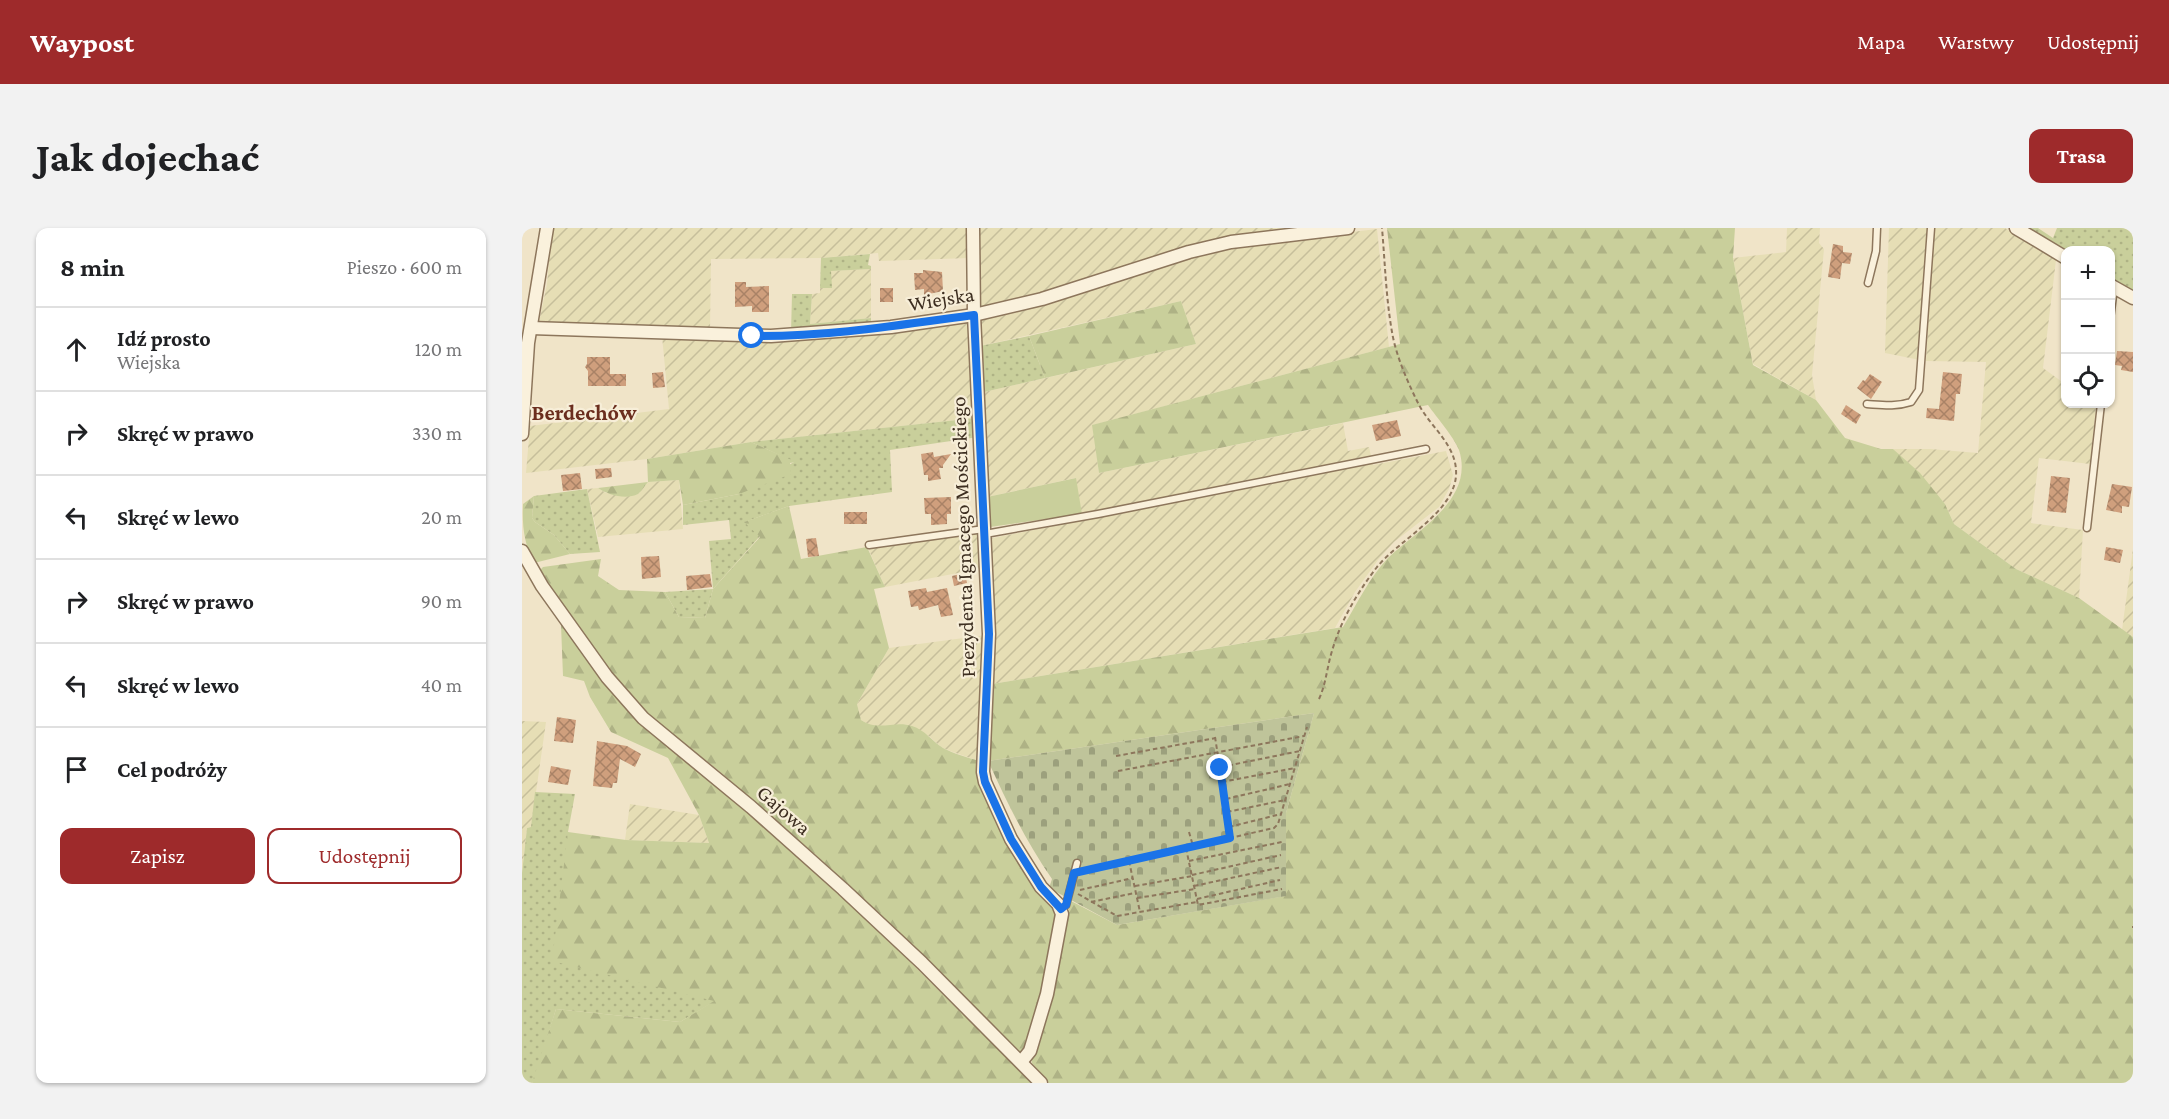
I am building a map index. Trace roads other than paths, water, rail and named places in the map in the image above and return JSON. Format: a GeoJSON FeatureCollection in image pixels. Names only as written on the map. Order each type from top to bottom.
{"type":"FeatureCollection","features":[{"type":"Feature","properties":{"kind":"street"},"geometry":{"type":"LineString","coordinates":[[522,434],[528,332],[547,228]]}},
{"type":"Feature","properties":{"kind":"street","name":"Prezydenta Ignacego Mościckiego"},"geometry":{"type":"LineString","coordinates":[[973,228],[974,315],[989,644],[982,749],[984,777],[1011,839],[1041,887],[1061,909]]}},
{"type":"Feature","properties":{"kind":"street","name":"Wiejska"},"geometry":{"type":"LineString","coordinates":[[528,332],[791,336],[891,327],[974,315],[1041,299],[1189,252],[1231,242],[1348,228]]}},
{"type":"Feature","properties":{"kind":"street"},"geometry":{"type":"LineString","coordinates":[[2016,228],[2061,255]]}},
{"type":"Feature","properties":{"kind":"street"},"geometry":{"type":"LineString","coordinates":[[2115,287],[2133,298]]}},
{"type":"Feature","properties":{"kind":"street","name":"Gajowa"},"geometry":{"type":"LineString","coordinates":[[522,551],[542,586],[607,677],[643,718],[751,807],[843,888],[922,963],[967,1011],[1041,1083]]}},
{"type":"Feature","properties":{"kind":"street"},"geometry":{"type":"LineString","coordinates":[[1021,1062],[1030,1051],[1047,994],[1062,919],[1061,909]]}},
{"type":"Feature","properties":{"kind":"lane"},"geometry":{"type":"LineString","coordinates":[[1868,283],[1876,251],[1877,228]]}},
{"type":"Feature","properties":{"kind":"lane"},"geometry":{"type":"LineString","coordinates":[[1867,404],[1895,406],[1905,404],[1911,402],[1919,390],[1931,228]]}},
{"type":"Feature","properties":{"kind":"lane"},"geometry":{"type":"LineString","coordinates":[[2087,528],[2100,408]]}},
{"type":"Feature","properties":{"kind":"lane"},"geometry":{"type":"LineString","coordinates":[[869,545],[984,532],[1098,514],[1426,449]]}},
{"type":"Feature","properties":{"kind":"lane"},"geometry":{"type":"LineString","coordinates":[[1061,909],[1066,905],[1077,863]]}},
{"type":"Feature","properties":{"kind":"district","name":"Berdechów"},"geometry":{"type":"Point","coordinates":[584,412]}}]}
